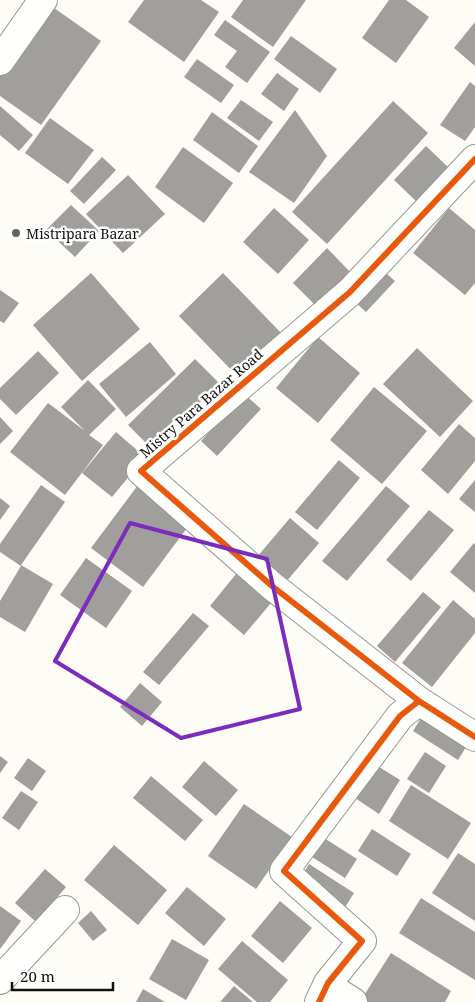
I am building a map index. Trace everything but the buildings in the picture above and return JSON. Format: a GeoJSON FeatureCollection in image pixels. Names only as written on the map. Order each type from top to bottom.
{"type":"FeatureCollection","features":[{"type":"Feature","properties":{"kind":"street"},"geometry":{"type":"LineString","coordinates":[[0,61],[43,0]]}},
{"type":"Feature","properties":{"kind":"street","name":"Mistry Para Bazar Road"},"geometry":{"type":"LineString","coordinates":[[475,159],[350,292],[141,471],[272,586],[419,701],[475,738]]}},
{"type":"Feature","properties":{"kind":"street"},"geometry":{"type":"LineString","coordinates":[[353,1002],[323,994],[328,984],[362,941],[284,871],[400,716],[419,701]]}},
{"type":"Feature","properties":{"kind":"street"},"geometry":{"type":"LineString","coordinates":[[0,980],[65,910]]}},
{"type":"Feature","properties":{"kind":"highlighted area"},"geometry":{"type":"Polygon","coordinates":[[[130,523],[267,559],[300,709],[181,738],[55,661],[130,523]]]}},
{"type":"Feature","properties":{"kind":"cycle path"},"geometry":{"type":"LineString","coordinates":[[475,159],[350,292],[141,471],[272,586],[419,701],[475,737]]}},
{"type":"Feature","properties":{"kind":"cycle path"},"geometry":{"type":"LineString","coordinates":[[319,1002],[328,983],[362,941],[284,871],[400,716],[419,701]]}},
{"type":"Feature","properties":{"kind":"place","name":"Mistripara Bazar"},"geometry":{"type":"Point","coordinates":[16,233]}}]}
